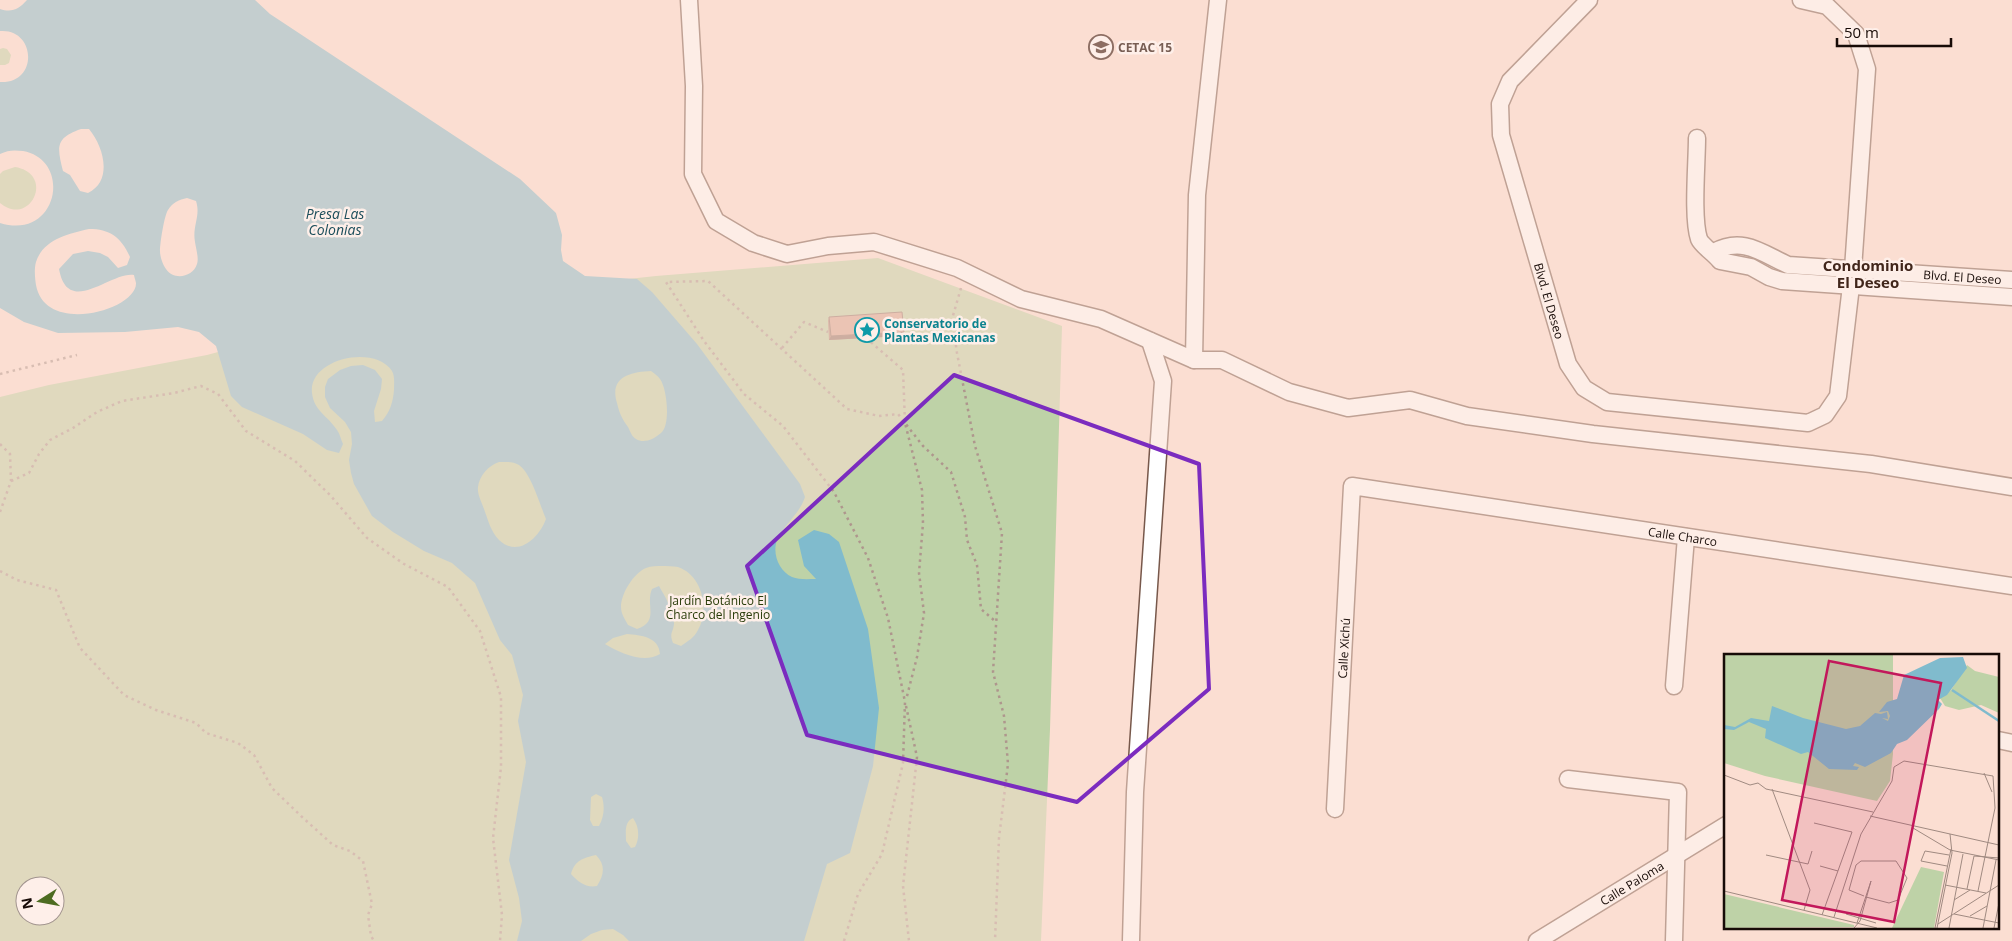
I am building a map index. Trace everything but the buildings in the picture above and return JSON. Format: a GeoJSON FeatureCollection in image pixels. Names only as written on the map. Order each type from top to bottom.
{"type":"FeatureCollection","features":[{"type":"Feature","properties":{"kind":"street"},"geometry":{"type":"LineString","coordinates":[[689,0],[694,86],[693,174],[716,221],[753,243],[787,254],[828,246],[874,242],[957,268],[1020,298],[1101,319],[1194,360],[1222,360],[1288,392],[1348,408],[1410,400],[1467,416],[1584,433],[1871,464],[2012,486]]}},
{"type":"Feature","properties":{"kind":"street"},"geometry":{"type":"LineString","coordinates":[[1194,360],[1197,195],[1218,0]]}},
{"type":"Feature","properties":{"kind":"street","name":"Blvd. El Deseo"},"geometry":{"type":"LineString","coordinates":[[1589,0],[1510,81],[1500,104],[1501,135],[1568,364],[1584,388],[1607,402],[1808,423],[1825,415],[1838,396],[1851,286]]}},
{"type":"Feature","properties":{"kind":"street"},"geometry":{"type":"LineString","coordinates":[[1801,0],[1827,6],[1856,34],[1867,69],[1853,269]]}},
{"type":"Feature","properties":{"kind":"street"},"geometry":{"type":"LineString","coordinates":[[1697,138],[1696,223],[1700,240],[1705,247],[1714,252]]}},
{"type":"Feature","properties":{"kind":"street","name":"Blvd. El Deseo"},"geometry":{"type":"LineString","coordinates":[[2012,280],[1788,265],[1759,249],[1744,246],[1724,246],[1714,252],[1720,261],[1751,267],[1769,277],[1782,281],[2012,297]]}},
{"type":"Feature","properties":{"kind":"street"},"geometry":{"type":"LineString","coordinates":[[1131,941],[1136,792],[1162,381],[1150,341]]}},
{"type":"Feature","properties":{"kind":"street","name":"Calle Charco"},"geometry":{"type":"LineString","coordinates":[[1352,486],[2012,586]]}},
{"type":"Feature","properties":{"kind":"street","name":"Calle Xichú"},"geometry":{"type":"LineString","coordinates":[[1334,809],[1352,486]]}},
{"type":"Feature","properties":{"kind":"street"},"geometry":{"type":"LineString","coordinates":[[1674,686],[1686,537]]}},
{"type":"Feature","properties":{"kind":"street"},"geometry":{"type":"LineString","coordinates":[[1568,779],[1678,792],[1674,941]]}},
{"type":"Feature","properties":{"kind":"street","name":"Calle Paloma"},"geometry":{"type":"LineString","coordinates":[[1537,941],[1724,826]]}},
{"type":"Feature","properties":{"kind":"path"},"geometry":{"type":"LineString","coordinates":[[957,268],[961,288],[952,319],[957,354],[974,446],[1002,533],[993,672],[1004,716],[1008,764],[999,838],[995,941]]}},
{"type":"Feature","properties":{"kind":"path"},"geometry":{"type":"LineString","coordinates":[[909,941],[903,886],[917,757],[888,618],[868,558],[834,492],[783,426],[744,394],[704,341],[666,282],[708,281],[847,409],[880,416],[898,414],[923,446],[951,472],[965,517],[967,540],[977,565],[982,609],[995,620]]}},
{"type":"Feature","properties":{"kind":"path"},"geometry":{"type":"LineString","coordinates":[[782,348],[804,322],[828,332]]}},
{"type":"Feature","properties":{"kind":"path"},"geometry":{"type":"LineString","coordinates":[[844,941],[858,894],[882,854],[892,815],[903,763],[905,702],[917,657],[924,612],[919,573],[923,523],[922,490],[905,423],[902,370],[866,338]]}},
{"type":"Feature","properties":{"kind":"path"},"geometry":{"type":"LineString","coordinates":[[0,374],[77,356]]}},
{"type":"Feature","properties":{"kind":"path"},"geometry":{"type":"LineString","coordinates":[[11,480],[29,473],[38,454],[50,440],[97,412],[122,402],[174,393],[201,386],[218,394],[246,431],[295,462],[330,495],[367,538],[404,564],[448,587],[480,631],[501,697],[501,767],[493,838],[502,916],[500,941]]}},
{"type":"Feature","properties":{"kind":"path"},"geometry":{"type":"LineString","coordinates":[[0,444],[10,454],[11,480],[0,512]]}},
{"type":"Feature","properties":{"kind":"path"},"geometry":{"type":"LineString","coordinates":[[0,571],[17,580],[56,590],[80,648],[124,694],[156,710],[196,722],[206,732],[238,743],[254,754],[272,788],[334,844],[350,851],[363,861],[372,904],[368,915],[371,936],[374,941]]}},
{"type":"Feature","properties":{"kind":"highlighted area"},"geometry":{"type":"Polygon","coordinates":[[[954,375],[1199,464],[1209,689],[1077,802],[807,735],[747,566],[954,375]]]}},
{"type":"Feature","properties":{"kind":"green space"},"geometry":{"type":"Polygon","coordinates":[[[0,49],[7,49],[11,55],[9,63],[0,65],[0,49]]]}},
{"type":"Feature","properties":{"kind":"green space"},"geometry":{"type":"Polygon","coordinates":[[[15,167],[27,172],[34,179],[36,188],[34,197],[29,204],[21,209],[11,209],[0,203],[0,174],[15,167]]]}},
{"type":"Feature","properties":{"kind":"green space","name":"Jardín Botánico El Charco del Ingenio"},"geometry":{"type":"Polygon","coordinates":[[[878,258],[1062,326],[1050,729],[1041,941],[0,941],[0,397],[49,385],[207,355],[352,316],[463,297],[656,276],[878,258]]]}},
{"type":"Feature","properties":{"kind":"water","name":"Presa Las Colonias"},"geometry":{"type":"Polygon","coordinates":[[[27,0],[255,0],[270,14],[520,179],[556,213],[562,235],[561,250],[563,261],[585,276],[637,279],[652,292],[697,344],[800,484],[805,497],[799,509],[777,540],[775,551],[783,571],[792,577],[816,579],[804,566],[798,540],[814,530],[829,534],[839,542],[868,629],[879,708],[873,766],[850,853],[827,864],[804,941],[629,941],[613,929],[591,934],[581,941],[517,941],[522,921],[519,898],[509,860],[526,762],[518,721],[523,695],[512,655],[500,640],[475,583],[452,563],[424,551],[393,532],[372,516],[354,484],[351,473],[349,460],[352,444],[351,432],[345,422],[330,408],[325,397],[325,387],[328,379],[340,370],[351,366],[363,365],[375,370],[382,379],[374,411],[375,422],[382,421],[393,399],[394,375],[392,371],[383,363],[371,358],[358,357],[344,359],[320,371],[314,381],[313,399],[318,409],[339,433],[343,444],[339,453],[327,450],[303,434],[242,407],[231,396],[216,346],[199,332],[178,327],[125,332],[58,333],[24,322],[0,308],[0,223],[20,225],[35,221],[46,211],[52,197],[53,182],[49,169],[39,157],[14,150],[0,154],[0,82],[13,80],[22,74],[27,66],[28,56],[26,46],[21,38],[12,32],[0,31],[0,9],[12,10],[27,0]],[[81,129],[66,136],[60,144],[59,150],[63,171],[70,175],[80,191],[88,193],[96,188],[103,172],[104,163],[99,145],[89,129],[81,129]],[[187,198],[176,202],[167,213],[162,230],[160,251],[162,261],[169,273],[183,276],[192,272],[197,264],[198,259],[194,236],[198,211],[196,201],[187,198]],[[96,229],[72,233],[50,243],[39,254],[35,271],[36,285],[43,301],[56,310],[72,314],[90,313],[107,309],[122,302],[132,293],[136,283],[134,275],[114,279],[91,289],[81,291],[71,290],[64,283],[59,269],[73,254],[88,251],[100,253],[108,257],[118,268],[127,265],[130,257],[123,244],[114,235],[96,229]],[[651,371],[623,378],[616,387],[615,394],[622,418],[633,437],[642,441],[652,439],[661,433],[666,422],[665,390],[660,379],[651,371]],[[499,462],[488,468],[480,479],[478,490],[492,530],[496,537],[506,545],[513,547],[527,543],[538,533],[546,519],[531,482],[523,469],[514,463],[499,462]],[[652,566],[637,574],[626,590],[621,607],[623,616],[628,625],[637,629],[644,626],[650,617],[650,595],[652,589],[659,586],[672,614],[674,624],[671,637],[673,643],[681,646],[695,635],[702,622],[702,594],[693,577],[686,571],[678,567],[652,566]],[[627,634],[613,638],[605,644],[625,654],[640,658],[654,657],[660,654],[659,648],[653,640],[638,635],[627,634]],[[596,794],[591,797],[590,820],[593,826],[599,826],[604,812],[602,797],[596,794]],[[633,818],[627,825],[626,841],[631,848],[635,847],[638,836],[637,825],[633,818]],[[596,855],[577,863],[571,874],[582,884],[597,886],[601,878],[603,866],[596,855]]]}},
{"type":"Feature","properties":{"kind":"place","name":"CETAC 15"},"geometry":{"type":"Point","coordinates":[1101,47]}},
{"type":"Feature","properties":{"kind":"place","name":"Conservatorio de Plantas Mexicanas"},"geometry":{"type":"Point","coordinates":[867,330]}},
{"type":"Feature","properties":{"kind":"district","name":"Condominio El Deseo"},"geometry":{"type":"Point","coordinates":[1868,274]}}]}
